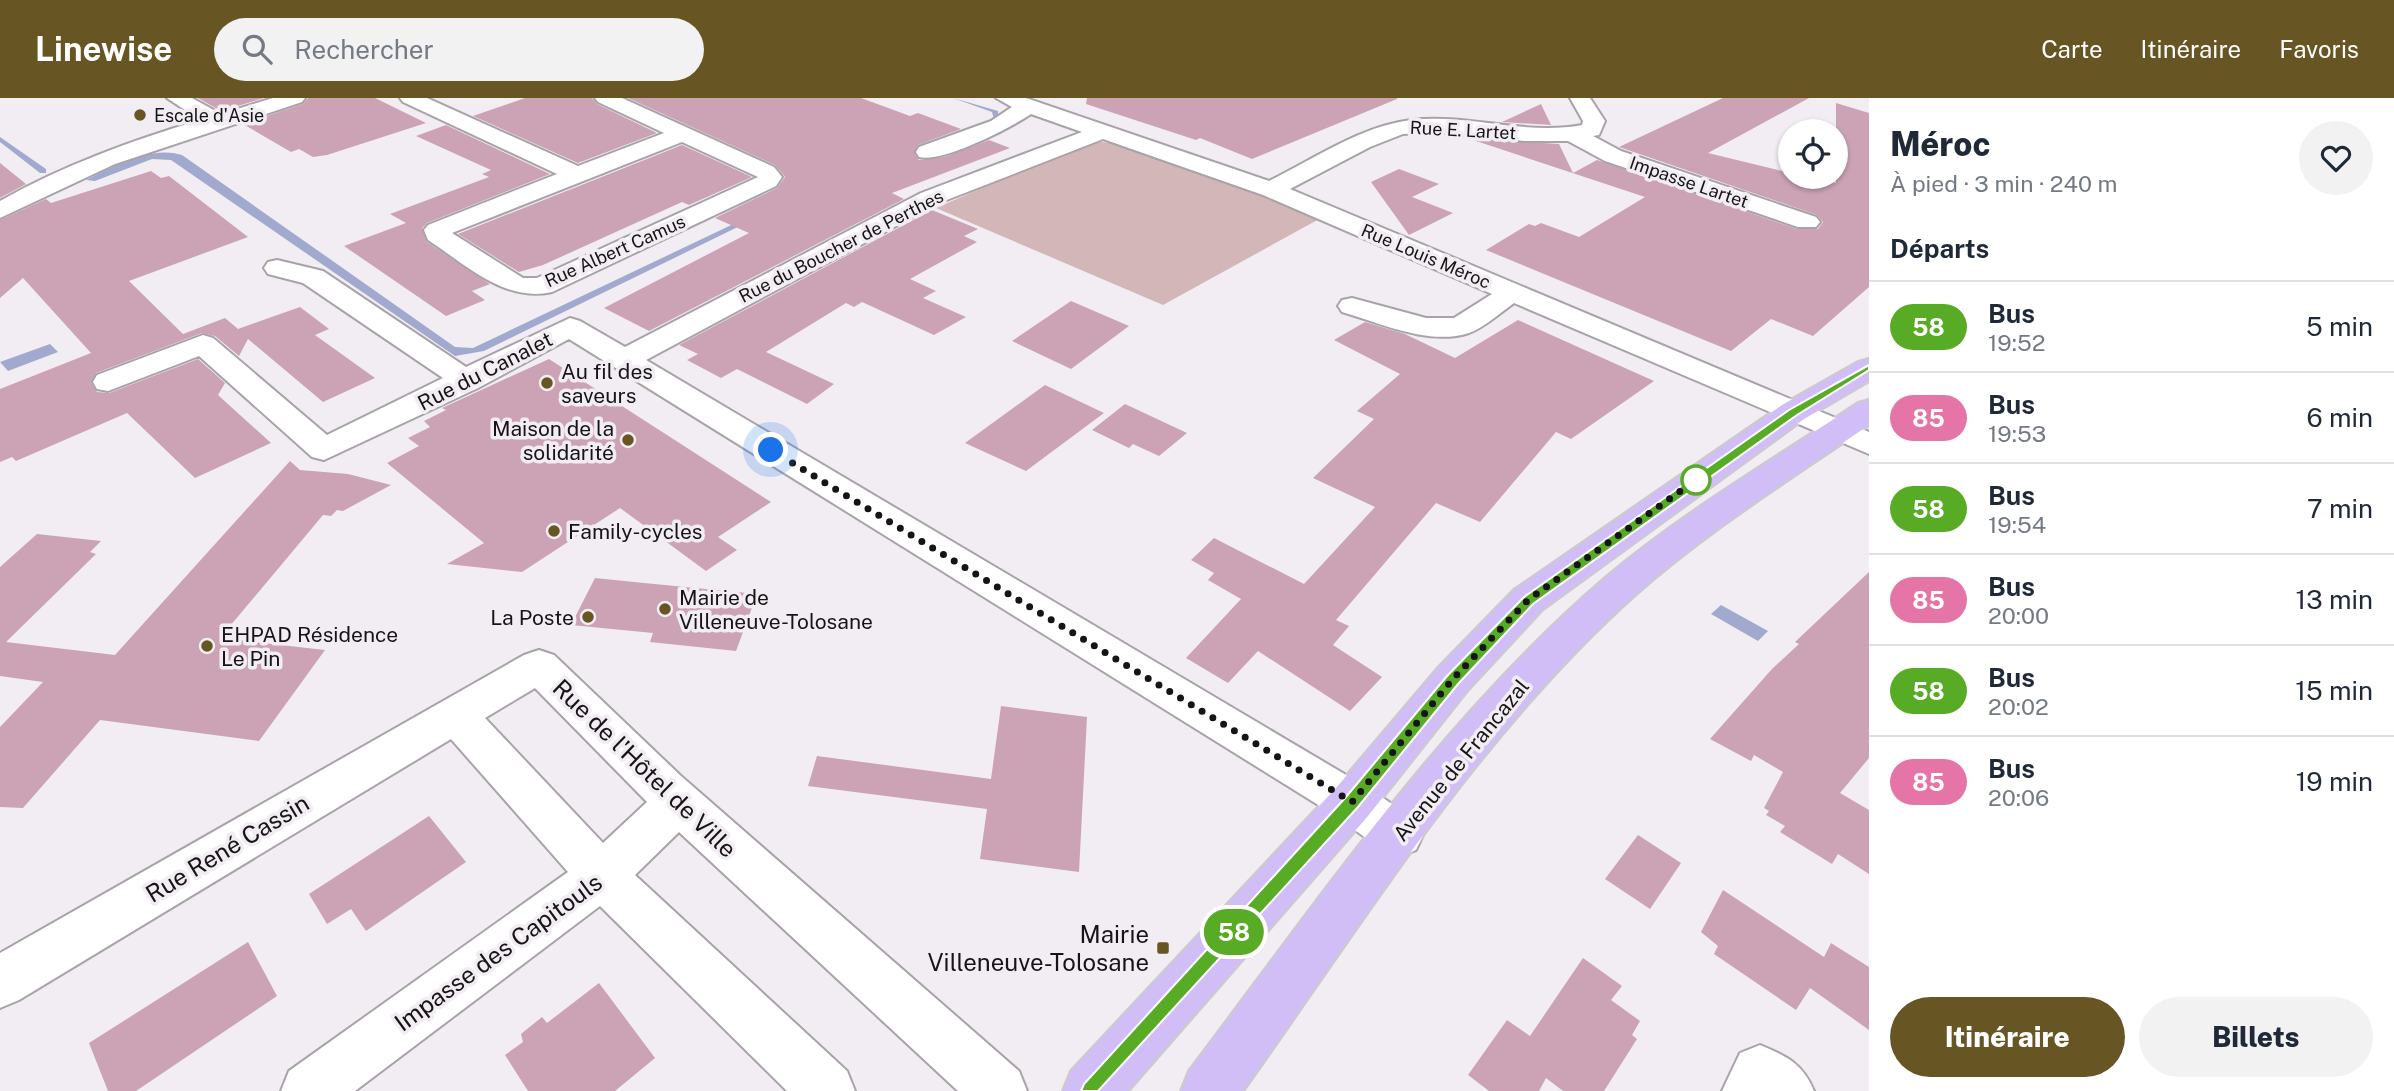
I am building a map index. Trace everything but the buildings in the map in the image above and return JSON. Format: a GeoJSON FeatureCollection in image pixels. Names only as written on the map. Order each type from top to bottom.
{"type":"FeatureCollection","features":[{"type":"Feature","properties":{"kind":"main road"},"geometry":{"type":"LineString","coordinates":[[1091,1091],[1352,802],[1452,680],[1528,600],[1793,412],[1869,368]]}},
{"type":"Feature","properties":{"kind":"main road","name":"Avenue de Francazal"},"geometry":{"type":"LineString","coordinates":[[1209,1091],[1399,835],[1499,707],[1589,615],[1677,538],[1859,428]]}},
{"type":"Feature","properties":{"kind":"street"},"geometry":{"type":"LineString","coordinates":[[177,98],[219,122]]}},
{"type":"Feature","properties":{"kind":"street"},"geometry":{"type":"LineString","coordinates":[[0,211],[80,168],[295,98]]}},
{"type":"Feature","properties":{"kind":"street"},"geometry":{"type":"LineString","coordinates":[[410,98],[577,174]]}},
{"type":"Feature","properties":{"kind":"street","name":"Rue Albert Camus"},"geometry":{"type":"LineString","coordinates":[[605,98],[766,172],[770,177],[768,181],[542,286],[514,284],[437,235],[437,230],[445,226],[683,134]]}},
{"type":"Feature","properties":{"kind":"street"},"geometry":{"type":"LineString","coordinates":[[1574,135],[1591,131],[1594,121],[1580,98]]}},
{"type":"Feature","properties":{"kind":"street"},"geometry":{"type":"LineString","coordinates":[[927,152],[999,126],[1017,102]]}},
{"type":"Feature","properties":{"kind":"street","name":"Rue Louis Méroc"},"geometry":{"type":"LineString","coordinates":[[1017,102],[1271,191],[1793,412],[1859,428]]}},
{"type":"Feature","properties":{"kind":"street","name":"Rue E. Lartet"},"geometry":{"type":"LineString","coordinates":[[1271,191],[1402,127],[1574,135]]}},
{"type":"Feature","properties":{"kind":"street","name":"Rue du Boucher de Perthes"},"geometry":{"type":"LineString","coordinates":[[624,360],[930,198],[1103,131]]}},
{"type":"Feature","properties":{"kind":"street","name":"Impasse Lartet"},"geometry":{"type":"LineString","coordinates":[[1574,135],[1613,156],[1807,222]]}},
{"type":"Feature","properties":{"kind":"street"},"geometry":{"type":"LineString","coordinates":[[277,268],[313,277],[467,381]]}},
{"type":"Feature","properties":{"kind":"street"},"geometry":{"type":"LineString","coordinates":[[1352,306],[1425,327],[1461,326],[1513,292]]}},
{"type":"Feature","properties":{"kind":"street","name":"Rue du Canalet"},"geometry":{"type":"LineString","coordinates":[[108,382],[203,344],[324,450],[467,381],[570,327],[1352,802],[1399,835]]}},
{"type":"Feature","properties":{"kind":"street","name":"Rue de l'Hôtel de Ville"},"geometry":{"type":"LineString","coordinates":[[455,714],[539,666],[679,802],[999,1091]]}},
{"type":"Feature","properties":{"kind":"street"},"geometry":{"type":"LineString","coordinates":[[455,714],[602,876],[827,1091]]}},
{"type":"Feature","properties":{"kind":"street","name":"Rue René Cassin"},"geometry":{"type":"LineString","coordinates":[[0,982],[455,714]]}},
{"type":"Feature","properties":{"kind":"street","name":"Impasse des Capitouls"},"geometry":{"type":"LineString","coordinates":[[309,1091],[602,876],[679,802]]}},
{"type":"Feature","properties":{"kind":"street"},"geometry":{"type":"LineString","coordinates":[[1750,1091],[1760,1073],[1786,1091]]}},
{"type":"Feature","properties":{"kind":"shaded area"},"geometry":{"type":"Polygon","coordinates":[[[1090,141],[1124,144],[1321,218],[1163,305],[936,208],[1090,141]]]}},
{"type":"Feature","properties":{"kind":"water"},"geometry":{"type":"Polygon","coordinates":[[[953,98],[998,111],[998,120],[750,221],[484,351],[455,356],[171,160],[152,159],[95,181],[86,180],[133,158],[158,153],[182,155],[455,347],[473,348],[746,218],[994,119],[992,112],[953,98]]]}},
{"type":"Feature","properties":{"kind":"water"},"geometry":{"type":"Polygon","coordinates":[[[50,344],[58,352],[8,371],[0,362],[50,344]]]}},
{"type":"Feature","properties":{"kind":"water"},"geometry":{"type":"Polygon","coordinates":[[[1721,605],[1768,631],[1758,641],[1711,614],[1721,605]]]}},
{"type":"Feature","properties":{"kind":"waterway"},"geometry":{"type":"LineString","coordinates":[[0,139],[43,171]]}},
{"type":"Feature","properties":{"kind":"bus line","name":"58"},"geometry":{"type":"LineString","coordinates":[[1091,1091],[1352,802],[1452,680],[1528,600],[1793,412],[1869,368]]}},
{"type":"Feature","properties":{"kind":"place","name":"Escale d'Asie"},"geometry":{"type":"Point","coordinates":[140,115]}},
{"type":"Feature","properties":{"kind":"place","name":"Au fil des saveurs"},"geometry":{"type":"Point","coordinates":[547,383]}},
{"type":"Feature","properties":{"kind":"place","name":"Maison de la solidarité"},"geometry":{"type":"Point","coordinates":[628,440]}},
{"type":"Feature","properties":{"kind":"place","name":"Family-cycles"},"geometry":{"type":"Point","coordinates":[554,531]}},
{"type":"Feature","properties":{"kind":"place","name":"Mairie de Villeneuve-Tolosane"},"geometry":{"type":"Point","coordinates":[665,609]}},
{"type":"Feature","properties":{"kind":"place","name":"La Poste"},"geometry":{"type":"Point","coordinates":[588,617]}},
{"type":"Feature","properties":{"kind":"place","name":"EHPAD Résidence Le Pin"},"geometry":{"type":"Point","coordinates":[207,646]}},
{"type":"Feature","properties":{"kind":"place","name":"Mairie Villeneuve-Tolosane"},"geometry":{"type":"Point","coordinates":[1163,948]}},
{"type":"Feature","properties":{"kind":"route"},"geometry":{"type":"LineString","coordinates":[[771,450],[1352,802],[1452,680],[1528,600],[1696,480]]}}]}
